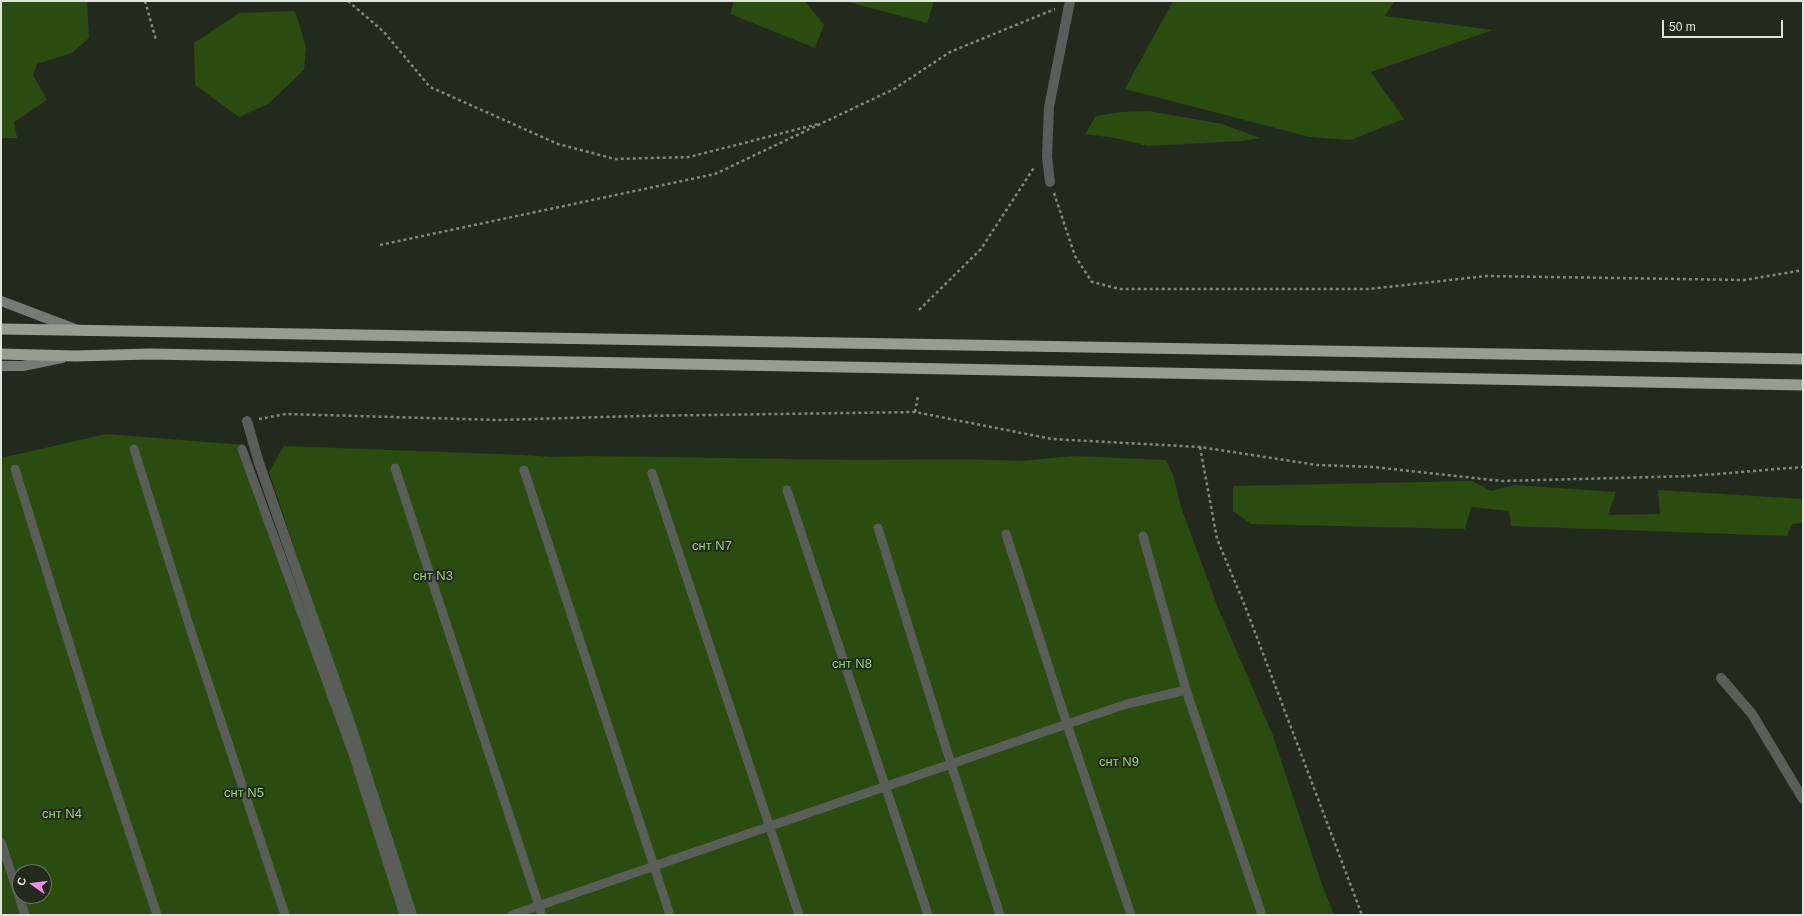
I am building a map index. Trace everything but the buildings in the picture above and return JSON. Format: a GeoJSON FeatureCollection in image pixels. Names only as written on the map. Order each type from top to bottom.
{"type":"FeatureCollection","features":[{"type":"Feature","properties":{"kind":"highway"},"geometry":{"type":"LineString","coordinates":[[1,329],[1803,359]]}},
{"type":"Feature","properties":{"kind":"highway"},"geometry":{"type":"LineString","coordinates":[[1,354],[75,356],[158,354],[1803,385]]}},
{"type":"Feature","properties":{"kind":"main road"},"geometry":{"type":"LineString","coordinates":[[1,301],[79,330]]}},
{"type":"Feature","properties":{"kind":"main road"},"geometry":{"type":"LineString","coordinates":[[1,366],[23,366],[75,356]]}},
{"type":"Feature","properties":{"kind":"street"},"geometry":{"type":"LineString","coordinates":[[1050,182],[1047,157],[1049,107],[1069,2]]}},
{"type":"Feature","properties":{"kind":"street"},"geometry":{"type":"LineString","coordinates":[[247,422],[259,463],[350,726],[412,915]]}},
{"type":"Feature","properties":{"kind":"street"},"geometry":{"type":"LineString","coordinates":[[1721,678],[1752,714],[1803,799]]}},
{"type":"Feature","properties":{"kind":"lane"},"geometry":{"type":"LineString","coordinates":[[134,448],[190,631],[285,915]]}},
{"type":"Feature","properties":{"kind":"lane"},"geometry":{"type":"LineString","coordinates":[[242,449],[353,754],[404,915]]}},
{"type":"Feature","properties":{"kind":"lane"},"geometry":{"type":"LineString","coordinates":[[396,468],[542,915]]}},
{"type":"Feature","properties":{"kind":"lane"},"geometry":{"type":"LineString","coordinates":[[15,469],[100,744],[157,915]]}},
{"type":"Feature","properties":{"kind":"lane"},"geometry":{"type":"LineString","coordinates":[[524,470],[670,915]]}},
{"type":"Feature","properties":{"kind":"lane"},"geometry":{"type":"LineString","coordinates":[[652,473],[800,915]]}},
{"type":"Feature","properties":{"kind":"lane"},"geometry":{"type":"LineString","coordinates":[[787,490],[928,915]]}},
{"type":"Feature","properties":{"kind":"lane"},"geometry":{"type":"LineString","coordinates":[[878,528],[951,764],[1000,915]]}},
{"type":"Feature","properties":{"kind":"lane"},"geometry":{"type":"LineString","coordinates":[[1006,534],[1067,724],[1132,915]]}},
{"type":"Feature","properties":{"kind":"lane"},"geometry":{"type":"LineString","coordinates":[[1143,536],[1186,690],[1262,915]]}},
{"type":"Feature","properties":{"kind":"lane"},"geometry":{"type":"LineString","coordinates":[[512,915],[1067,724],[1127,704],[1186,690]]}},
{"type":"Feature","properties":{"kind":"lane"},"geometry":{"type":"LineString","coordinates":[[1,842],[25,915]]}},
{"type":"Feature","properties":{"kind":"path"},"geometry":{"type":"LineString","coordinates":[[145,1],[156,40]]}},
{"type":"Feature","properties":{"kind":"path"},"geometry":{"type":"LineString","coordinates":[[348,1],[384,32],[430,87],[558,144],[615,159],[689,157],[825,122]]}},
{"type":"Feature","properties":{"kind":"path"},"geometry":{"type":"LineString","coordinates":[[380,245],[715,174],[894,89],[950,52],[1069,2]]}},
{"type":"Feature","properties":{"kind":"path"},"geometry":{"type":"LineString","coordinates":[[919,310],[981,249],[1035,167],[1047,157]]}},
{"type":"Feature","properties":{"kind":"path"},"geometry":{"type":"LineString","coordinates":[[1050,182],[1075,256],[1092,282],[1120,289],[1369,289],[1486,276],[1744,280],[1803,270]]}},
{"type":"Feature","properties":{"kind":"path"},"geometry":{"type":"LineString","coordinates":[[915,412],[918,396]]}},
{"type":"Feature","properties":{"kind":"path"},"geometry":{"type":"LineString","coordinates":[[247,422],[286,414],[498,420],[638,416],[915,412],[1052,439],[1200,447],[1317,465],[1373,467],[1502,481],[1691,476],[1803,467]]}},
{"type":"Feature","properties":{"kind":"path"},"geometry":{"type":"LineString","coordinates":[[1200,447],[1217,539],[1245,606],[1362,915]]}},
{"type":"Feature","properties":{"kind":"green space"},"geometry":{"type":"Polygon","coordinates":[[[1,1],[87,1],[89,38],[72,53],[37,64],[33,75],[47,100],[14,122],[17,138],[1,138],[1,1]]]}},
{"type":"Feature","properties":{"kind":"green space"},"geometry":{"type":"Polygon","coordinates":[[[734,1],[805,1],[824,25],[815,48],[730,14],[734,1]]]}},
{"type":"Feature","properties":{"kind":"green space"},"geometry":{"type":"Polygon","coordinates":[[[844,1],[934,1],[927,23],[844,1]]]}},
{"type":"Feature","properties":{"kind":"green space"},"geometry":{"type":"Polygon","coordinates":[[[1173,1],[1395,1],[1385,16],[1493,30],[1371,72],[1404,119],[1351,140],[1310,137],[1125,89],[1173,1]]]}},
{"type":"Feature","properties":{"kind":"green space"},"geometry":{"type":"Polygon","coordinates":[[[295,11],[306,47],[304,70],[268,104],[239,117],[195,85],[194,43],[239,13],[295,11]]]}},
{"type":"Feature","properties":{"kind":"green space"},"geometry":{"type":"Polygon","coordinates":[[[1149,111],[1222,124],[1260,138],[1242,141],[1148,146],[1115,138],[1085,134],[1096,116],[1122,112],[1149,111]]]}},
{"type":"Feature","properties":{"kind":"green space","name":"снт N5"},"geometry":{"type":"Polygon","coordinates":[[[106,434],[245,445],[356,753],[408,915],[1,915],[1,458],[106,434]]]}},
{"type":"Feature","properties":{"kind":"green space"},"geometry":{"type":"Polygon","coordinates":[[[284,446],[552,457],[590,456],[859,460],[965,459],[1020,461],[1074,456],[1166,460],[1173,475],[1181,507],[1218,608],[1272,733],[1321,882],[1334,915],[417,915],[269,472],[284,446]]]}},
{"type":"Feature","properties":{"kind":"green space"},"geometry":{"type":"Polygon","coordinates":[[[1472,481],[1491,491],[1515,485],[1616,492],[1608,515],[1660,514],[1658,490],[1803,499],[1803,523],[1792,524],[1787,536],[1511,526],[1509,511],[1471,507],[1465,529],[1251,524],[1233,511],[1233,486],[1472,481]]]}},
{"type":"Feature","properties":{"kind":"park label","name":"снт N7"},"geometry":{"type":"Point","coordinates":[712,546]}},
{"type":"Feature","properties":{"kind":"park label","name":"снт N3"},"geometry":{"type":"Point","coordinates":[433,576]}},
{"type":"Feature","properties":{"kind":"park label","name":"снт N8"},"geometry":{"type":"Point","coordinates":[852,664]}},
{"type":"Feature","properties":{"kind":"park label","name":"снт N9"},"geometry":{"type":"Point","coordinates":[1119,762]}},
{"type":"Feature","properties":{"kind":"park label","name":"снт N4"},"geometry":{"type":"Point","coordinates":[62,814]}}]}
